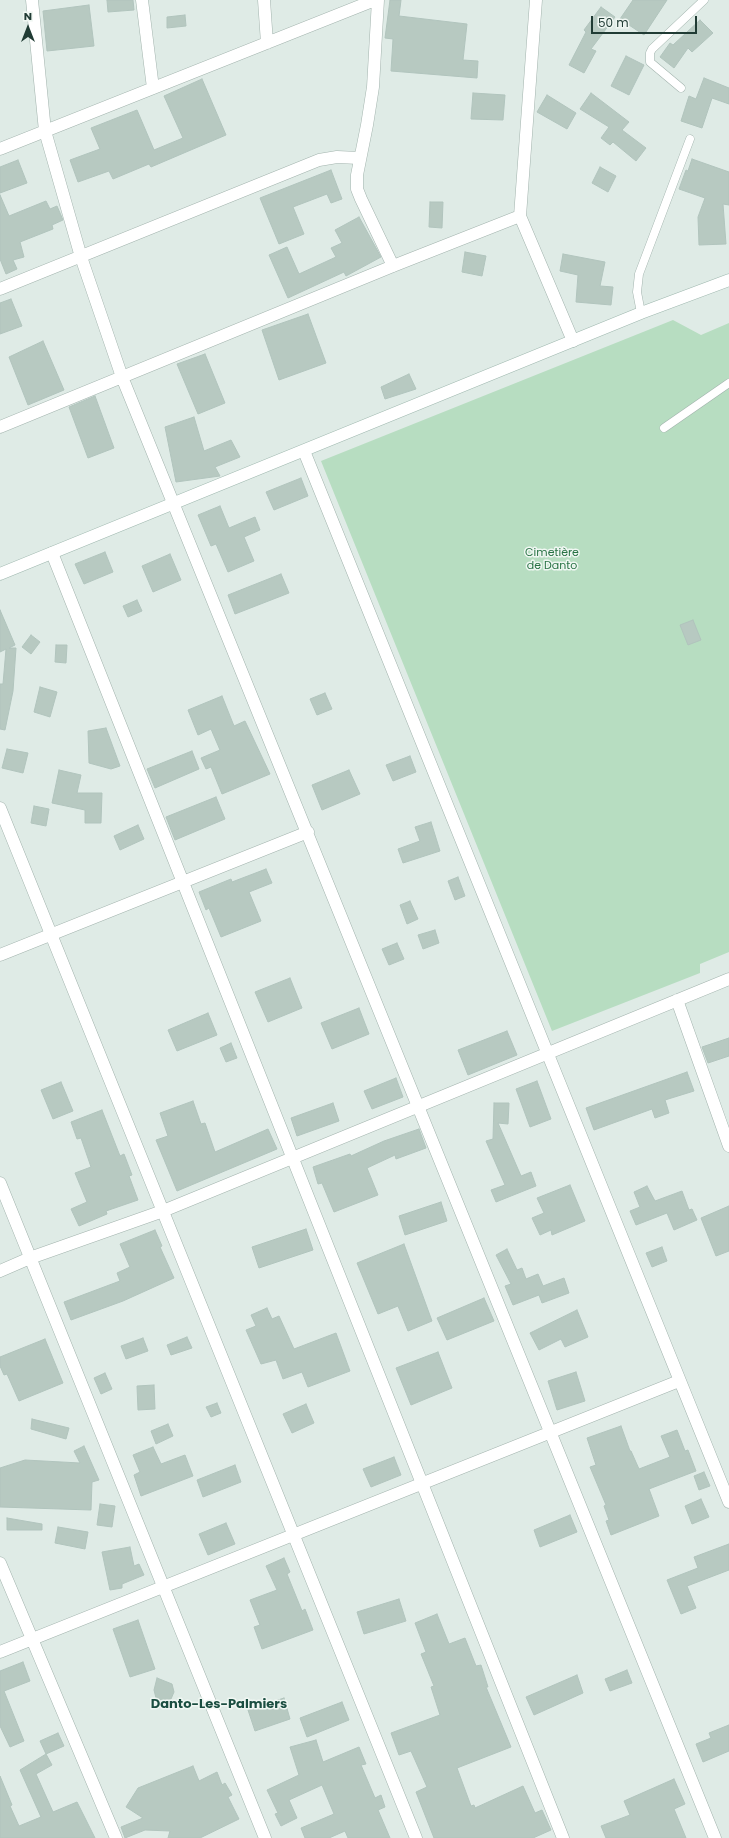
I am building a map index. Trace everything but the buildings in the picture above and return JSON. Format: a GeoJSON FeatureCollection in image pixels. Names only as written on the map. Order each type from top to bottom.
{"type":"FeatureCollection","features":[{"type":"Feature","properties":{"kind":"street"},"geometry":{"type":"LineString","coordinates":[[32,0],[45,131],[82,257],[122,377],[175,504],[715,1838]]}},
{"type":"Feature","properties":{"kind":"street"},"geometry":{"type":"LineString","coordinates":[[142,0],[153,88]]}},
{"type":"Feature","properties":{"kind":"street"},"geometry":{"type":"LineString","coordinates":[[264,0],[267,43]]}},
{"type":"Feature","properties":{"kind":"street"},"geometry":{"type":"LineString","coordinates":[[0,149],[375,0]]}},
{"type":"Feature","properties":{"kind":"street"},"geometry":{"type":"LineString","coordinates":[[378,0],[373,87],[368,125],[356,175],[357,189],[393,266]]}},
{"type":"Feature","properties":{"kind":"street"},"geometry":{"type":"LineString","coordinates":[[536,0],[520,216],[573,341]]}},
{"type":"Feature","properties":{"kind":"street"},"geometry":{"type":"LineString","coordinates":[[0,289],[319,160],[337,157],[359,158]]}},
{"type":"Feature","properties":{"kind":"street"},"geometry":{"type":"LineString","coordinates":[[0,427],[393,266],[520,216]]}},
{"type":"Feature","properties":{"kind":"street"},"geometry":{"type":"LineString","coordinates":[[0,574],[641,313],[729,280]]}},
{"type":"Feature","properties":{"kind":"street"},"geometry":{"type":"LineString","coordinates":[[304,451],[679,1381],[725,1478],[729,1502]]}},
{"type":"Feature","properties":{"kind":"street"},"geometry":{"type":"LineString","coordinates":[[52,553],[564,1838]]}},
{"type":"Feature","properties":{"kind":"street"},"geometry":{"type":"LineString","coordinates":[[0,808],[416,1838]]}},
{"type":"Feature","properties":{"kind":"street"},"geometry":{"type":"LineString","coordinates":[[0,955],[308,832]]}},
{"type":"Feature","properties":{"kind":"street"},"geometry":{"type":"LineString","coordinates":[[0,1271],[30,1258],[163,1211],[729,979]]}},
{"type":"Feature","properties":{"kind":"street"},"geometry":{"type":"LineString","coordinates":[[677,1000],[729,1146]]}},
{"type":"Feature","properties":{"kind":"street"},"geometry":{"type":"LineString","coordinates":[[0,1183],[265,1838]]}},
{"type":"Feature","properties":{"kind":"street"},"geometry":{"type":"LineString","coordinates":[[0,1652],[679,1381]]}},
{"type":"Feature","properties":{"kind":"street"},"geometry":{"type":"LineString","coordinates":[[0,1563],[116,1838]]}},
{"type":"Feature","properties":{"kind":"lane"},"geometry":{"type":"LineString","coordinates":[[681,88],[650,62],[650,53],[652,49],[704,0]]}},
{"type":"Feature","properties":{"kind":"lane"},"geometry":{"type":"LineString","coordinates":[[641,313],[637,292],[639,274],[690,139]]}},
{"type":"Feature","properties":{"kind":"lane"},"geometry":{"type":"LineString","coordinates":[[664,428],[729,383]]}},
{"type":"Feature","properties":{"kind":"green space","name":"Cimetière de Danto"},"geometry":{"type":"Polygon","coordinates":[[[673,320],[701,335],[729,323],[729,952],[700,964],[700,973],[552,1031],[321,461],[673,320]]]}},
{"type":"Feature","properties":{"kind":"district","name":"Danto-Les-Palmiers"},"geometry":{"type":"Point","coordinates":[219,1705]}}]}
